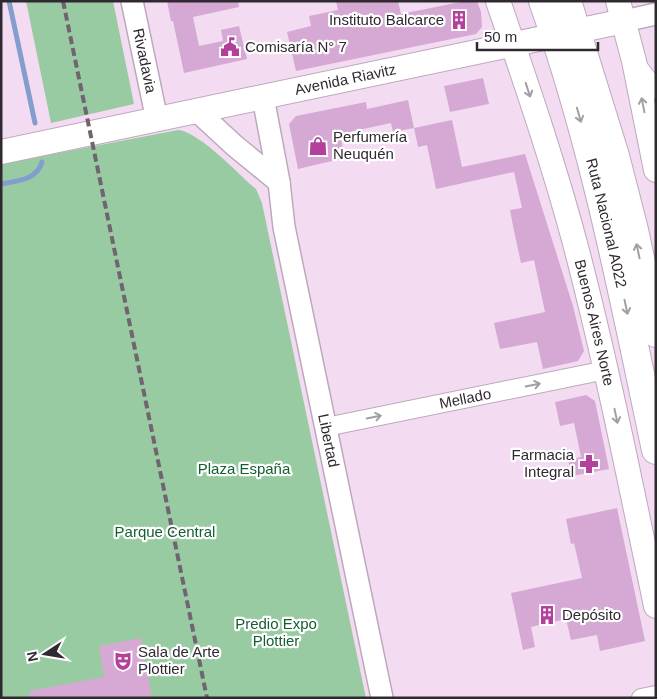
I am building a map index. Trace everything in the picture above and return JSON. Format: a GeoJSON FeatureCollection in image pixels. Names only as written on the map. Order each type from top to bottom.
{"type":"FeatureCollection","features":[{"type":"Feature","properties":{"kind":"highway","name":"Ruta Nacional A022"},"geometry":{"type":"LineString","coordinates":[[543,1],[566,33],[615,156],[634,230],[656,333]]}},
{"type":"Feature","properties":{"kind":"highway","name":"Ruta Nacional A022"},"geometry":{"type":"LineString","coordinates":[[567,1],[566,33],[582,124],[602,200],[656,450]]}},
{"type":"Feature","properties":{"kind":"main road","name":"Buenos Aires Norte"},"geometry":{"type":"LineString","coordinates":[[498,1],[576,245],[606,370],[656,606]]}},
{"type":"Feature","properties":{"kind":"main road","name":"Avenida Riavitz"},"geometry":{"type":"LineString","coordinates":[[1,152],[197,111],[264,105],[513,44],[566,33],[621,11]]}},
{"type":"Feature","properties":{"kind":"main road"},"geometry":{"type":"LineString","coordinates":[[621,11],[634,61],[656,170]]}},
{"type":"Feature","properties":{"kind":"main road","name":"Avenida Riavitz"},"geometry":{"type":"LineString","coordinates":[[1,146],[37,145]]}},
{"type":"Feature","properties":{"kind":"street","name":"Rivadavia"},"geometry":{"type":"LineString","coordinates":[[132,1],[156,120]]}},
{"type":"Feature","properties":{"kind":"street","name":"Avenida Riavitz"},"geometry":{"type":"LineString","coordinates":[[621,11],[656,14]]}},
{"type":"Feature","properties":{"kind":"street"},"geometry":{"type":"LineString","coordinates":[[634,61],[656,90]]}},
{"type":"Feature","properties":{"kind":"street"},"geometry":{"type":"LineString","coordinates":[[235,146],[245,145],[254,139],[264,105]]}},
{"type":"Feature","properties":{"kind":"street","name":"Libertad"},"geometry":{"type":"LineString","coordinates":[[264,105],[279,182],[284,226],[382,698]]}},
{"type":"Feature","properties":{"kind":"street"},"geometry":{"type":"LineString","coordinates":[[197,111],[235,146],[279,182]]}},
{"type":"Feature","properties":{"kind":"street","name":"Mellado"},"geometry":{"type":"LineString","coordinates":[[326,427],[606,370]]}},
{"type":"Feature","properties":{"kind":"street"},"geometry":{"type":"LineString","coordinates":[[640,698],[656,695]]}},
{"type":"Feature","properties":{"kind":"green space"},"geometry":{"type":"Polygon","coordinates":[[[26,1],[113,1],[134,104],[51,123],[26,1]]]}},
{"type":"Feature","properties":{"kind":"green space","name":"Parque Central"},"geometry":{"type":"Polygon","coordinates":[[[178,130],[195,137],[215,152],[256,189],[262,203],[366,698],[1,698],[1,164],[178,130]]]}},
{"type":"Feature","properties":{"kind":"building"},"geometry":{"type":"Polygon","coordinates":[[[167,1],[238,1],[239,7],[193,17],[199,46],[223,41],[221,30],[239,26],[247,59],[184,73],[167,1]]]}},
{"type":"Feature","properties":{"kind":"building"},"geometry":{"type":"Polygon","coordinates":[[[336,1],[398,1],[401,14],[465,1],[477,1],[481,12],[482,27],[476,34],[296,71],[287,32],[311,26],[309,16],[338,10],[336,1]]]}},
{"type":"Feature","properties":{"kind":"building"},"geometry":{"type":"Polygon","coordinates":[[[483,78],[489,104],[450,112],[444,86],[483,78]]]}},
{"type":"Feature","properties":{"kind":"building"},"geometry":{"type":"Polygon","coordinates":[[[408,100],[414,128],[393,132],[391,123],[340,134],[345,158],[298,169],[289,124],[296,116],[366,102],[367,109],[408,100]]]}},
{"type":"Feature","properties":{"kind":"building"},"geometry":{"type":"Polygon","coordinates":[[[452,120],[462,167],[525,154],[573,306],[584,351],[578,361],[543,369],[537,342],[500,349],[494,323],[545,312],[534,260],[521,263],[510,210],[522,208],[514,172],[436,189],[427,145],[418,147],[414,128],[452,120]]]}},
{"type":"Feature","properties":{"kind":"building"},"geometry":{"type":"Polygon","coordinates":[[[586,395],[595,401],[609,469],[572,476],[568,460],[581,457],[574,423],[560,426],[555,402],[586,395]]]}},
{"type":"Feature","properties":{"kind":"building"},"geometry":{"type":"Polygon","coordinates":[[[617,508],[645,641],[600,651],[597,635],[571,640],[566,619],[531,627],[535,647],[523,650],[511,593],[582,578],[574,543],[571,544],[566,519],[617,508]]]}},
{"type":"Feature","properties":{"kind":"building","name":"Sala de Arte Plottier"},"geometry":{"type":"Polygon","coordinates":[[[141,638],[152,698],[30,698],[29,691],[104,677],[99,646],[141,638]]]}},
{"type":"Feature","properties":{"kind":"waterway"},"geometry":{"type":"LineString","coordinates":[[9,1],[35,123]]}},
{"type":"Feature","properties":{"kind":"waterway"},"geometry":{"type":"LineString","coordinates":[[1,184],[26,179],[36,173],[42,162]]}},
{"type":"Feature","properties":{"kind":"railway"},"geometry":{"type":"LineString","coordinates":[[63,1],[207,698]]}},
{"type":"Feature","properties":{"kind":"place","name":"Instituto Balcarce"},"geometry":{"type":"Point","coordinates":[459,20]}},
{"type":"Feature","properties":{"kind":"place","name":"Comisaría N° 7"},"geometry":{"type":"Point","coordinates":[230,47]}},
{"type":"Feature","properties":{"kind":"place","name":"Perfumería Neuquén"},"geometry":{"type":"Point","coordinates":[318,146]}},
{"type":"Feature","properties":{"kind":"place","name":"Farmacia Integral"},"geometry":{"type":"Point","coordinates":[589,464]}},
{"type":"Feature","properties":{"kind":"place","name":"Depósito"},"geometry":{"type":"Point","coordinates":[547,615]}},
{"type":"Feature","properties":{"kind":"place","name":"Sala de Arte Plottier"},"geometry":{"type":"Point","coordinates":[123,661]}},
{"type":"Feature","properties":{"kind":"park label","name":"Plaza España"},"geometry":{"type":"Point","coordinates":[244,469]}},
{"type":"Feature","properties":{"kind":"park label","name":"Predio Expo Plottier"},"geometry":{"type":"Point","coordinates":[276,632]}}]}
